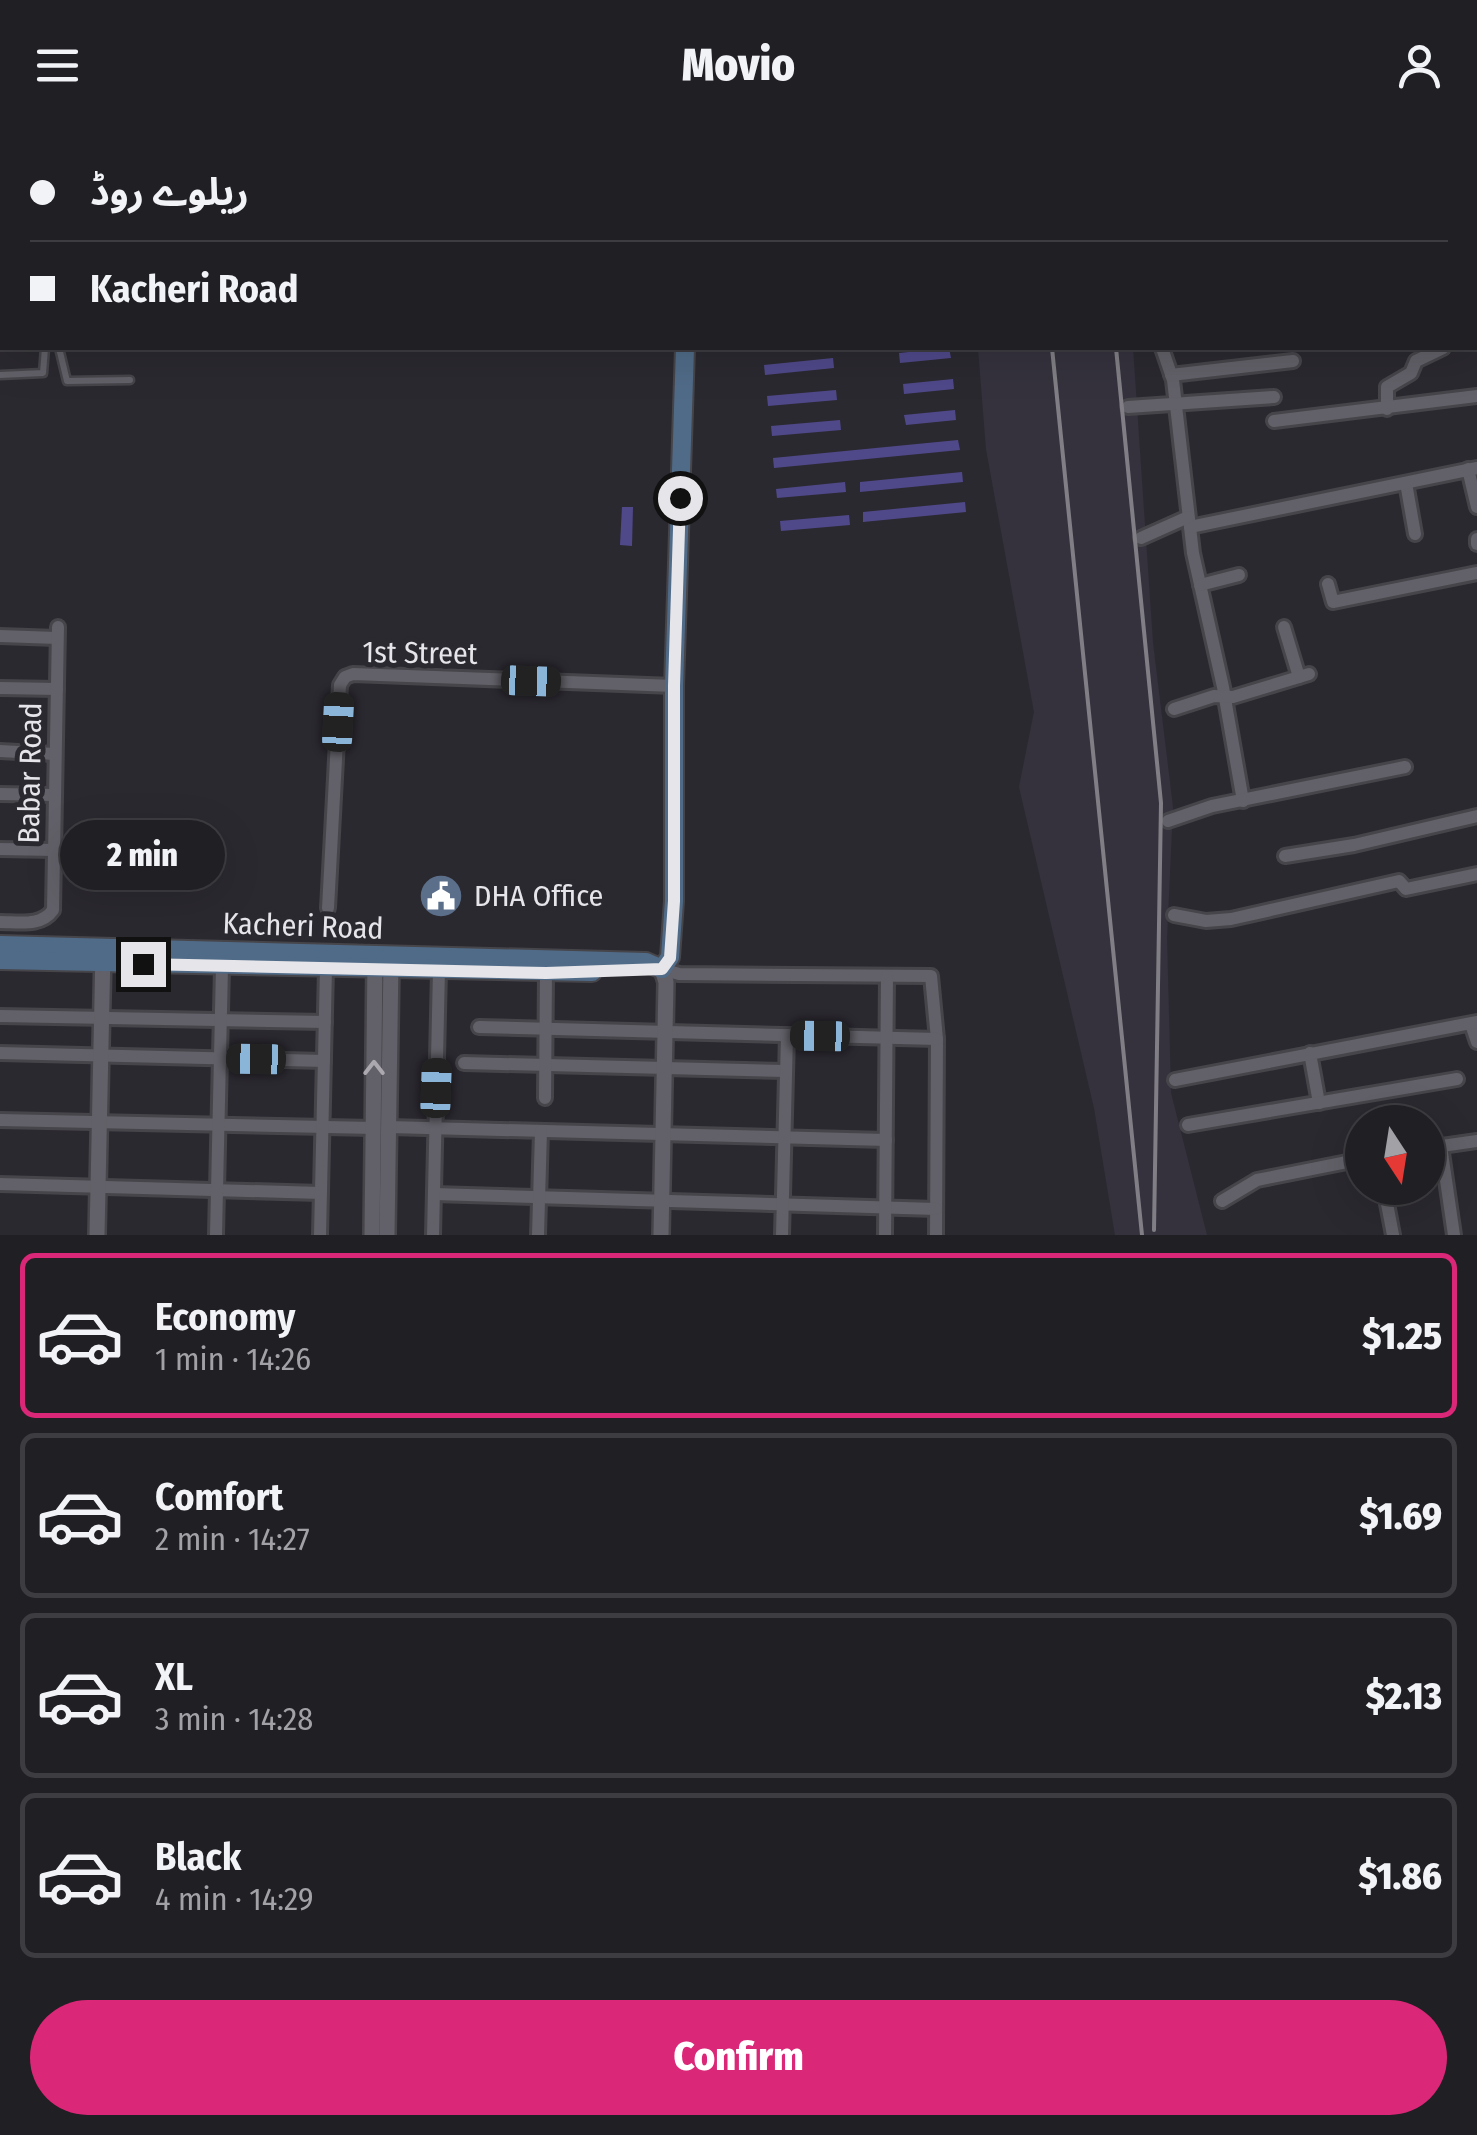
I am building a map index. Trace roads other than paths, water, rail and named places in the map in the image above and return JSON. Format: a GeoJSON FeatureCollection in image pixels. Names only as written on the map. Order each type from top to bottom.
{"type":"FeatureCollection","features":[{"type":"Feature","properties":{"kind":"main road"},"geometry":{"type":"LineString","coordinates":[[662,969],[670,958],[672,940],[674,686],[685,350]]}},
{"type":"Feature","properties":{"kind":"main road","name":"Kacheri Road"},"geometry":{"type":"LineString","coordinates":[[0,944],[222,967],[326,968],[383,962],[440,970],[546,973],[662,969]]}},
{"type":"Feature","properties":{"kind":"main road","name":"Kacheri Road"},"geometry":{"type":"LineString","coordinates":[[0,960],[103,956],[646,962],[662,969]]}},
{"type":"Feature","properties":{"kind":"street"},"geometry":{"type":"LineString","coordinates":[[1163,350],[1172,374],[1200,585],[1244,801]]}},
{"type":"Feature","properties":{"kind":"street"},"geometry":{"type":"LineString","coordinates":[[1387,409],[1386,387],[1410,372],[1416,361],[1440,350]]}},
{"type":"Feature","properties":{"kind":"street"},"geometry":{"type":"LineString","coordinates":[[1172,374],[1294,360]]}},
{"type":"Feature","properties":{"kind":"street"},"geometry":{"type":"LineString","coordinates":[[1274,421],[1477,396]]}},
{"type":"Feature","properties":{"kind":"street"},"geometry":{"type":"LineString","coordinates":[[1128,407],[1274,397]]}},
{"type":"Feature","properties":{"kind":"street"},"geometry":{"type":"LineString","coordinates":[[1141,538],[1189,522],[1473,469],[1477,507]]}},
{"type":"Feature","properties":{"kind":"street"},"geometry":{"type":"LineString","coordinates":[[1406,483],[1415,534]]}},
{"type":"Feature","properties":{"kind":"street"},"geometry":{"type":"LineString","coordinates":[[1328,584],[1333,602],[1477,574]]}},
{"type":"Feature","properties":{"kind":"street"},"geometry":{"type":"LineString","coordinates":[[1200,585],[1240,575]]}},
{"type":"Feature","properties":{"kind":"street"},"geometry":{"type":"LineString","coordinates":[[1174,709],[1304,676],[1284,626]]}},
{"type":"Feature","properties":{"kind":"street","name":"Babar Road"},"geometry":{"type":"LineString","coordinates":[[0,636],[57,632],[53,910],[47,919],[35,922],[0,922]]}},
{"type":"Feature","properties":{"kind":"street","name":"1st Street"},"geometry":{"type":"LineString","coordinates":[[328,908],[340,685],[345,677],[353,674],[674,686]]}},
{"type":"Feature","properties":{"kind":"street"},"geometry":{"type":"LineString","coordinates":[[0,688],[56,689]]}},
{"type":"Feature","properties":{"kind":"street"},"geometry":{"type":"LineString","coordinates":[[0,750],[56,754]]}},
{"type":"Feature","properties":{"kind":"street"},"geometry":{"type":"LineString","coordinates":[[1168,821],[1212,806],[1405,767]]}},
{"type":"Feature","properties":{"kind":"street"},"geometry":{"type":"LineString","coordinates":[[0,794],[55,795]]}},
{"type":"Feature","properties":{"kind":"street"},"geometry":{"type":"LineString","coordinates":[[1284,856],[1354,845],[1477,816]]}},
{"type":"Feature","properties":{"kind":"street"},"geometry":{"type":"LineString","coordinates":[[0,849],[54,850]]}},
{"type":"Feature","properties":{"kind":"street"},"geometry":{"type":"LineString","coordinates":[[1174,915],[1206,921],[1230,919],[1399,880],[1406,889],[1477,874]]}},
{"type":"Feature","properties":{"kind":"street"},"geometry":{"type":"LineString","coordinates":[[97,1235],[103,956]]}},
{"type":"Feature","properties":{"kind":"street"},"geometry":{"type":"LineString","coordinates":[[383,962],[381,1127],[387,1235]]}},
{"type":"Feature","properties":{"kind":"street"},"geometry":{"type":"LineString","coordinates":[[216,1235],[222,967]]}},
{"type":"Feature","properties":{"kind":"street"},"geometry":{"type":"LineString","coordinates":[[320,1235],[326,968]]}},
{"type":"Feature","properties":{"kind":"street"},"geometry":{"type":"LineString","coordinates":[[661,1235],[666,1068],[666,982],[662,969]]}},
{"type":"Feature","properties":{"kind":"street","name":"Kacheri Road"},"geometry":{"type":"LineString","coordinates":[[662,969],[679,974],[930,976],[936,1039]]}},
{"type":"Feature","properties":{"kind":"street"},"geometry":{"type":"LineString","coordinates":[[432,1235],[440,970]]}},
{"type":"Feature","properties":{"kind":"street"},"geometry":{"type":"LineString","coordinates":[[545,1098],[546,973]]}},
{"type":"Feature","properties":{"kind":"street"},"geometry":{"type":"LineString","coordinates":[[885,1235],[887,976]]}},
{"type":"Feature","properties":{"kind":"street"},"geometry":{"type":"LineString","coordinates":[[0,1016],[325,1022]]}},
{"type":"Feature","properties":{"kind":"street"},"geometry":{"type":"LineString","coordinates":[[1175,1080],[1474,1023],[1477,1042]]}},
{"type":"Feature","properties":{"kind":"street"},"geometry":{"type":"LineString","coordinates":[[480,1027],[936,1039],[936,1235]]}},
{"type":"Feature","properties":{"kind":"street"},"geometry":{"type":"LineString","coordinates":[[782,1235],[787,1035]]}},
{"type":"Feature","properties":{"kind":"street"},"geometry":{"type":"LineString","coordinates":[[0,1053],[324,1060]]}},
{"type":"Feature","properties":{"kind":"street"},"geometry":{"type":"LineString","coordinates":[[1310,1053],[1318,1103]]}},
{"type":"Feature","properties":{"kind":"street"},"geometry":{"type":"LineString","coordinates":[[464,1063],[786,1071]]}},
{"type":"Feature","properties":{"kind":"street"},"geometry":{"type":"LineString","coordinates":[[1188,1125],[1457,1079]]}},
{"type":"Feature","properties":{"kind":"street"},"geometry":{"type":"LineString","coordinates":[[0,1120],[886,1140]]}},
{"type":"Feature","properties":{"kind":"street"},"geometry":{"type":"LineString","coordinates":[[372,1235],[381,1127]]}},
{"type":"Feature","properties":{"kind":"street"},"geometry":{"type":"LineString","coordinates":[[538,1235],[540,1131]]}},
{"type":"Feature","properties":{"kind":"street"},"geometry":{"type":"LineString","coordinates":[[1445,1145],[1477,1140]]}},
{"type":"Feature","properties":{"kind":"street"},"geometry":{"type":"LineString","coordinates":[[1222,1201],[1257,1180],[1345,1162]]}},
{"type":"Feature","properties":{"kind":"street"},"geometry":{"type":"LineString","coordinates":[[0,1184],[320,1193]]}},
{"type":"Feature","properties":{"kind":"street"},"geometry":{"type":"LineString","coordinates":[[434,1194],[936,1209]]}},
{"type":"Feature","properties":{"kind":"street"},"geometry":{"type":"LineString","coordinates":[[1445,1195],[1454,1235]]}},
{"type":"Feature","properties":{"kind":"street"},"geometry":{"type":"LineString","coordinates":[[1387,1205],[1393,1235]]}},
{"type":"Feature","properties":{"kind":"lane"},"geometry":{"type":"LineString","coordinates":[[0,375],[43,373],[45,350]]}},
{"type":"Feature","properties":{"kind":"lane"},"geometry":{"type":"LineString","coordinates":[[59,350],[67,381],[130,380]]}},
{"type":"Feature","properties":{"kind":"railway"},"geometry":{"type":"LineString","coordinates":[[1052,350],[1142,1235]]}},
{"type":"Feature","properties":{"kind":"railway"},"geometry":{"type":"LineString","coordinates":[[1116,350],[1161,803],[1154,1230]]}},
{"type":"Feature","properties":{"kind":"place","name":"DHA Office"},"geometry":{"type":"Point","coordinates":[441,896]}}]}
